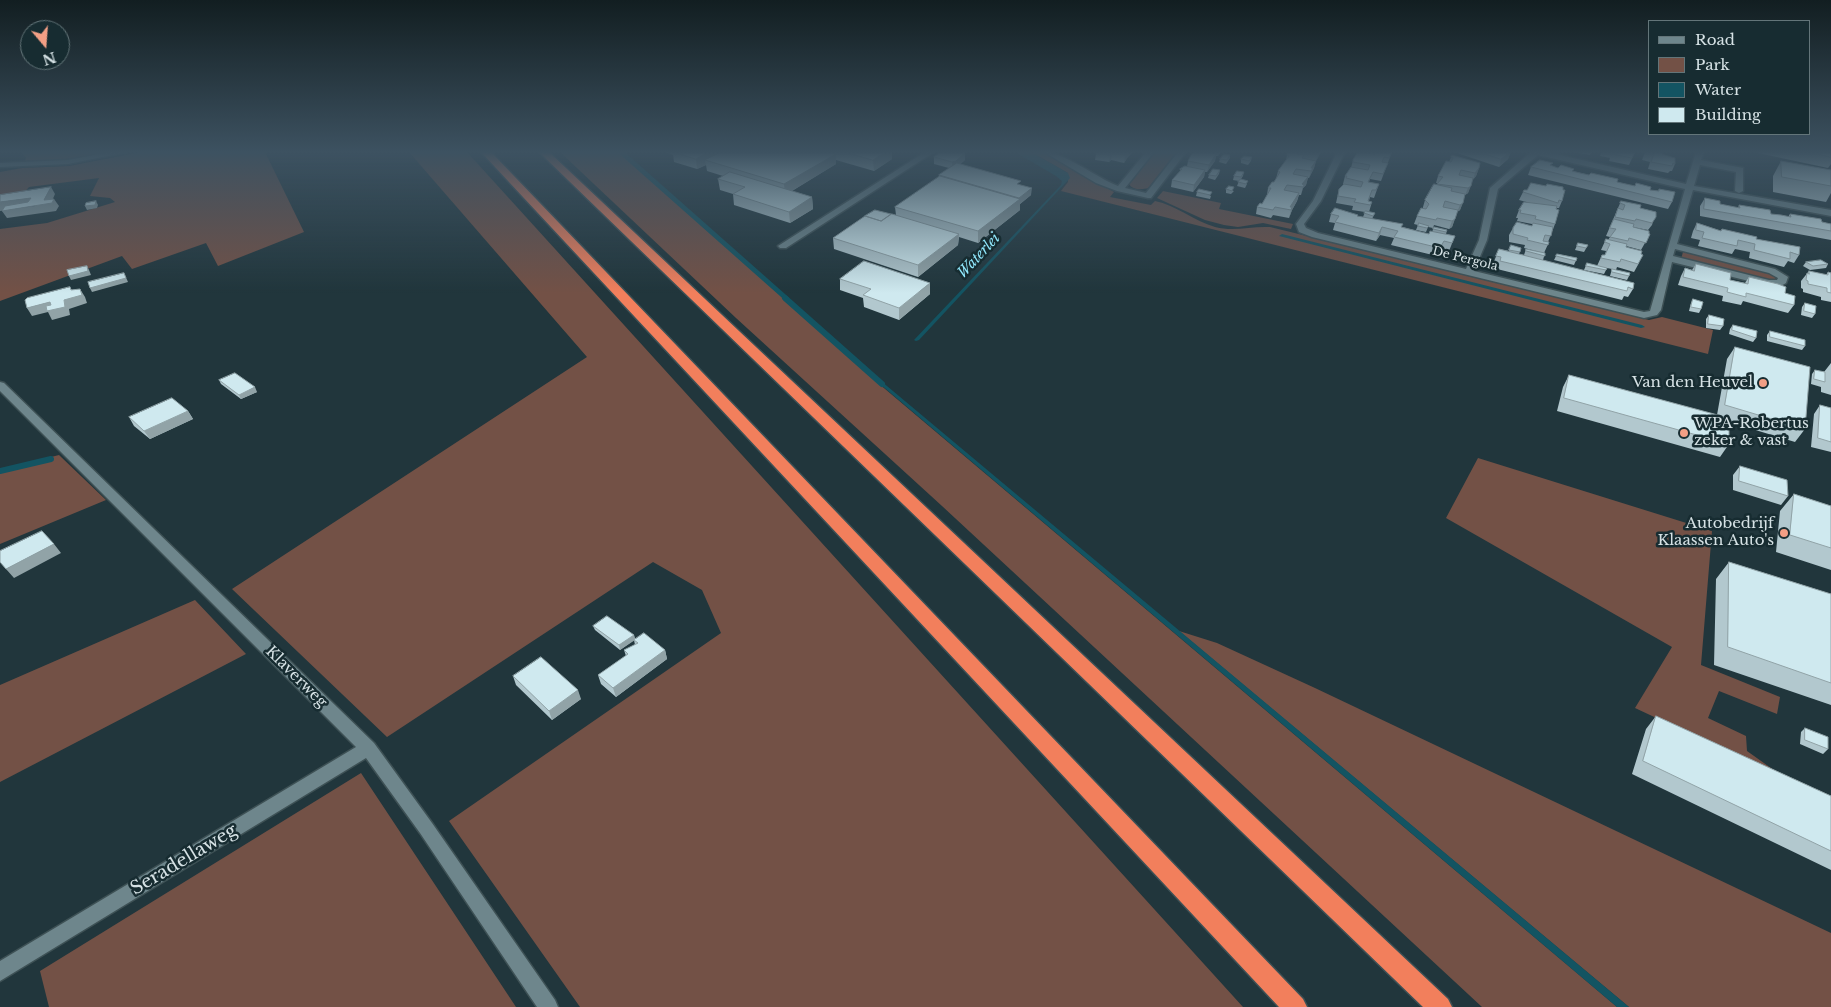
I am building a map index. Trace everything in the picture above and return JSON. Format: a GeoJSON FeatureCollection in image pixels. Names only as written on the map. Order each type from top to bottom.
{"type":"FeatureCollection","features":[{"type":"Feature","properties":{"kind":"highway"},"geometry":{"type":"LineString","coordinates":[[530,199],[1295,1007]]}},
{"type":"Feature","properties":{"kind":"highway"},"geometry":{"type":"LineString","coordinates":[[593,199],[1440,1007]]}},
{"type":"Feature","properties":{"kind":"street"},"geometry":{"type":"LineString","coordinates":[[783,246],[857,199]]}},
{"type":"Feature","properties":{"kind":"street","name":"De Pergola"},"geometry":{"type":"LineString","coordinates":[[1318,199],[1300,224],[1302,230],[1314,235],[1644,315],[1653,313],[1656,310],[1668,258],[1686,199]]}},
{"type":"Feature","properties":{"kind":"street"},"geometry":{"type":"LineString","coordinates":[[1469,272],[1483,240],[1492,199]]}},
{"type":"Feature","properties":{"kind":"street"},"geometry":{"type":"LineString","coordinates":[[1751,199],[1831,213]]}},
{"type":"Feature","properties":{"kind":"street"},"geometry":{"type":"LineString","coordinates":[[1668,258],[1769,283],[1781,283],[1783,277],[1772,271],[1672,246]]}},
{"type":"Feature","properties":{"kind":"street","name":"Klaverweg"},"geometry":{"type":"LineString","coordinates":[[0,385],[368,748],[426,828],[548,1007]]}},
{"type":"Feature","properties":{"kind":"street","name":"Seradellaweg"},"geometry":{"type":"LineString","coordinates":[[0,972],[368,748]]}},
{"type":"Feature","properties":{"kind":"green space"},"geometry":{"type":"Polygon","coordinates":[[[111,199],[288,199],[304,232],[218,266],[206,243],[132,269],[122,256],[0,301],[0,229],[47,223],[115,202],[111,199]]]}},
{"type":"Feature","properties":{"kind":"green space"},"geometry":{"type":"Polygon","coordinates":[[[450,199],[510,199],[1243,1007],[580,1007],[449,821],[721,633],[702,590],[653,562],[387,737],[232,589],[587,357],[450,199]]]}},
{"type":"Feature","properties":{"kind":"green space"},"geometry":{"type":"Polygon","coordinates":[[[610,199],[674,199],[877,377],[874,379],[878,383],[1617,1007],[1482,1007],[942,506],[736,318],[610,199]]]}},
{"type":"Feature","properties":{"kind":"green space"},"geometry":{"type":"Polygon","coordinates":[[[1093,199],[1120,199],[1151,205],[1155,201],[1178,209],[1215,227],[1229,229],[1270,227],[1649,320],[1662,317],[1713,330],[1708,354],[1093,199]]]}},
{"type":"Feature","properties":{"kind":"green space"},"geometry":{"type":"Polygon","coordinates":[[[1159,199],[1202,199],[1221,203],[1219,209],[1293,224],[1291,229],[1263,223],[1238,227],[1205,220],[1159,199]]]}},
{"type":"Feature","properties":{"kind":"green space"},"geometry":{"type":"Polygon","coordinates":[[[1683,252],[1771,273],[1776,275],[1775,281],[1681,259],[1683,252]]]}},
{"type":"Feature","properties":{"kind":"green space"},"geometry":{"type":"Polygon","coordinates":[[[59,455],[106,500],[0,544],[0,470],[59,455]]]}},
{"type":"Feature","properties":{"kind":"green space"},"geometry":{"type":"Polygon","coordinates":[[[1478,458],[1712,531],[1701,665],[1780,697],[1777,714],[1719,691],[1708,718],[1746,736],[1747,751],[1785,778],[1635,708],[1672,647],[1446,518],[1478,458]]]}},
{"type":"Feature","properties":{"kind":"green space"},"geometry":{"type":"Polygon","coordinates":[[[195,600],[246,654],[0,782],[0,685],[195,600]]]}},
{"type":"Feature","properties":{"kind":"green space"},"geometry":{"type":"Polygon","coordinates":[[[1179,631],[1217,643],[1315,688],[1831,933],[1831,1007],[1629,1007],[1179,631]]]}},
{"type":"Feature","properties":{"kind":"green space"},"geometry":{"type":"Polygon","coordinates":[[[361,773],[516,1007],[49,1007],[40,971],[361,773]]]}},
{"type":"Feature","properties":{"kind":"water"},"geometry":{"type":"Polygon","coordinates":[[[1048,199],[1050,199],[919,340],[914,340],[1048,199]]]}},
{"type":"Feature","properties":{"kind":"water"},"geometry":{"type":"Polygon","coordinates":[[[1282,234],[1645,327],[1641,328],[1279,236],[1282,234]]]}},
{"type":"Feature","properties":{"kind":"water"},"geometry":{"type":"Polygon","coordinates":[[[877,377],[1629,1007],[1617,1007],[874,379],[877,377]]]}},
{"type":"Feature","properties":{"kind":"building"},"geometry":{"type":"Polygon","coordinates":[[[0,199],[23,199],[0,202],[0,199]]]}},
{"type":"Feature","properties":{"kind":"building"},"geometry":{"type":"Polygon","coordinates":[[[30,199],[54,199],[52,203],[2,211],[5,206],[28,202],[30,199]]]}},
{"type":"Feature","properties":{"kind":"building"},"geometry":{"type":"Polygon","coordinates":[[[749,199],[809,199],[789,212],[749,199]]]}},
{"type":"Feature","properties":{"kind":"building"},"geometry":{"type":"Polygon","coordinates":[[[907,199],[1020,199],[978,231],[895,207],[907,199]]]}},
{"type":"Feature","properties":{"kind":"building"},"geometry":{"type":"Polygon","coordinates":[[[1265,199],[1295,199],[1290,207],[1292,207],[1291,210],[1275,207],[1273,210],[1257,207],[1260,203],[1262,204],[1265,199]]]}},
{"type":"Feature","properties":{"kind":"building"},"geometry":{"type":"Polygon","coordinates":[[[1356,199],[1369,199],[1368,201],[1372,202],[1370,205],[1354,202],[1356,199]]]}},
{"type":"Feature","properties":{"kind":"building"},"geometry":{"type":"Polygon","coordinates":[[[1464,199],[1460,205],[1445,201],[1443,207],[1458,210],[1455,219],[1452,221],[1417,216],[1421,208],[1426,209],[1429,204],[1425,200],[1464,199]]]}},
{"type":"Feature","properties":{"kind":"building"},"geometry":{"type":"Polygon","coordinates":[[[1545,199],[1563,199],[1562,201],[1559,200],[1558,203],[1545,199]]]}},
{"type":"Feature","properties":{"kind":"building"},"geometry":{"type":"Polygon","coordinates":[[[1660,199],[1673,199],[1672,202],[1660,199]]]}},
{"type":"Feature","properties":{"kind":"building"},"geometry":{"type":"Polygon","coordinates":[[[1705,199],[1710,199],[1720,201],[1720,204],[1740,208],[1739,205],[1770,210],[1771,214],[1791,217],[1790,214],[1821,219],[1822,222],[1831,224],[1831,231],[1704,209],[1705,199]]]}},
{"type":"Feature","properties":{"kind":"building"},"geometry":{"type":"Polygon","coordinates":[[[96,201],[95,205],[85,206],[86,203],[96,201]]]}},
{"type":"Feature","properties":{"kind":"building"},"geometry":{"type":"Polygon","coordinates":[[[1621,201],[1641,205],[1640,208],[1656,212],[1656,217],[1652,223],[1615,217],[1618,208],[1623,210],[1625,205],[1620,203],[1621,201]]]}},
{"type":"Feature","properties":{"kind":"building"},"geometry":{"type":"Polygon","coordinates":[[[1524,202],[1557,206],[1556,209],[1559,210],[1555,224],[1535,219],[1536,216],[1520,213],[1521,210],[1519,210],[1524,202]]]}},
{"type":"Feature","properties":{"kind":"building"},"geometry":{"type":"Polygon","coordinates":[[[1335,208],[1357,216],[1403,224],[1401,227],[1429,234],[1430,231],[1455,236],[1452,243],[1444,241],[1440,248],[1394,237],[1398,231],[1382,227],[1379,233],[1335,222],[1339,216],[1331,214],[1335,208]]]}},
{"type":"Feature","properties":{"kind":"building"},"geometry":{"type":"Polygon","coordinates":[[[875,210],[891,214],[881,221],[865,216],[875,210]]]}},
{"type":"Feature","properties":{"kind":"building"},"geometry":{"type":"Polygon","coordinates":[[[1366,211],[1375,213],[1373,216],[1364,213],[1366,211]]]}},
{"type":"Feature","properties":{"kind":"building"},"geometry":{"type":"Polygon","coordinates":[[[892,214],[959,234],[918,265],[833,238],[865,216],[881,221],[892,214]]]}},
{"type":"Feature","properties":{"kind":"building"},"geometry":{"type":"Polygon","coordinates":[[[1614,219],[1634,224],[1633,227],[1649,231],[1650,234],[1646,243],[1629,238],[1628,241],[1610,237],[1616,229],[1610,228],[1614,219]]]}},
{"type":"Feature","properties":{"kind":"building"},"geometry":{"type":"Polygon","coordinates":[[[1517,222],[1532,226],[1533,223],[1553,227],[1551,236],[1545,235],[1543,241],[1549,242],[1548,245],[1527,240],[1528,238],[1513,234],[1513,228],[1517,222]]]}},
{"type":"Feature","properties":{"kind":"building"},"geometry":{"type":"Polygon","coordinates":[[[1419,223],[1429,226],[1427,228],[1418,226],[1419,223]]]}},
{"type":"Feature","properties":{"kind":"building"},"geometry":{"type":"Polygon","coordinates":[[[1697,223],[1721,231],[1722,229],[1757,237],[1756,239],[1800,247],[1799,255],[1790,252],[1790,259],[1754,250],[1755,244],[1738,240],[1737,246],[1702,238],[1704,232],[1696,230],[1697,223]]]}},
{"type":"Feature","properties":{"kind":"building"},"geometry":{"type":"Polygon","coordinates":[[[1434,227],[1447,230],[1446,232],[1433,229],[1434,227]]]}},
{"type":"Feature","properties":{"kind":"building"},"geometry":{"type":"Polygon","coordinates":[[[1606,239],[1627,244],[1626,247],[1642,251],[1641,254],[1643,255],[1638,264],[1621,259],[1620,262],[1601,258],[1602,255],[1605,255],[1610,244],[1605,242],[1606,239]]]}},
{"type":"Feature","properties":{"kind":"building"},"geometry":{"type":"Polygon","coordinates":[[[1578,243],[1588,245],[1586,248],[1577,246],[1578,243]]]}},
{"type":"Feature","properties":{"kind":"building"},"geometry":{"type":"Polygon","coordinates":[[[1511,245],[1521,248],[1520,252],[1509,250],[1511,245]]]}},
{"type":"Feature","properties":{"kind":"building"},"geometry":{"type":"Polygon","coordinates":[[[1499,249],[1634,283],[1633,289],[1628,287],[1627,291],[1500,261],[1501,257],[1496,256],[1499,249]]]}},
{"type":"Feature","properties":{"kind":"building"},"geometry":{"type":"Polygon","coordinates":[[[1526,249],[1545,253],[1545,256],[1526,251],[1526,249]]]}},
{"type":"Feature","properties":{"kind":"building"},"geometry":{"type":"Polygon","coordinates":[[[1557,254],[1577,258],[1576,261],[1556,256],[1557,254]]]}},
{"type":"Feature","properties":{"kind":"building"},"geometry":{"type":"Polygon","coordinates":[[[1821,260],[1828,264],[1813,266],[1806,262],[1821,260]]]}},
{"type":"Feature","properties":{"kind":"building"},"geometry":{"type":"Polygon","coordinates":[[[864,261],[930,283],[899,308],[863,295],[871,289],[840,279],[864,261]]]}},
{"type":"Feature","properties":{"kind":"building"},"geometry":{"type":"Polygon","coordinates":[[[1587,263],[1607,268],[1606,270],[1586,266],[1587,263]]]}},
{"type":"Feature","properties":{"kind":"building"},"geometry":{"type":"Polygon","coordinates":[[[1696,264],[1731,273],[1730,280],[1748,284],[1749,277],[1786,287],[1785,293],[1795,296],[1794,305],[1746,293],[1746,297],[1727,292],[1728,288],[1683,277],[1685,268],[1694,271],[1696,264]]]}},
{"type":"Feature","properties":{"kind":"building"},"geometry":{"type":"Polygon","coordinates":[[[87,266],[88,271],[69,276],[67,270],[87,266]]]}},
{"type":"Feature","properties":{"kind":"building"},"geometry":{"type":"Polygon","coordinates":[[[1612,269],[1630,273],[1629,276],[1612,272],[1612,269]]]}},
{"type":"Feature","properties":{"kind":"building"},"geometry":{"type":"Polygon","coordinates":[[[1809,271],[1828,275],[1828,272],[1831,273],[1831,293],[1827,292],[1827,288],[1808,284],[1806,280],[1809,271]]]}},
{"type":"Feature","properties":{"kind":"building"},"geometry":{"type":"Polygon","coordinates":[[[124,273],[126,278],[90,288],[88,282],[124,273]]]}},
{"type":"Feature","properties":{"kind":"building"},"geometry":{"type":"Polygon","coordinates":[[[70,287],[71,290],[80,289],[82,295],[64,300],[65,307],[47,311],[46,306],[51,305],[50,302],[27,308],[25,300],[27,298],[70,287]]]}},
{"type":"Feature","properties":{"kind":"building"},"geometry":{"type":"Polygon","coordinates":[[[1693,299],[1703,302],[1701,309],[1691,307],[1693,299]]]}},
{"type":"Feature","properties":{"kind":"building"},"geometry":{"type":"Polygon","coordinates":[[[1805,303],[1816,306],[1815,314],[1804,311],[1805,303]]]}},
{"type":"Feature","properties":{"kind":"building"},"geometry":{"type":"Polygon","coordinates":[[[1709,315],[1724,319],[1723,326],[1708,324],[1709,315]]]}},
{"type":"Feature","properties":{"kind":"building"},"geometry":{"type":"Polygon","coordinates":[[[1733,325],[1757,331],[1756,338],[1732,330],[1733,325]]]}},
{"type":"Feature","properties":{"kind":"building"},"geometry":{"type":"Polygon","coordinates":[[[1770,331],[1805,340],[1805,346],[1770,337],[1770,331]]]}},
{"type":"Feature","properties":{"kind":"building"},"geometry":{"type":"Polygon","coordinates":[[[1735,347],[1810,367],[1805,429],[1725,405],[1735,347]]]}},
{"type":"Feature","properties":{"kind":"building"},"geometry":{"type":"Polygon","coordinates":[[[1815,370],[1825,372],[1825,382],[1814,379],[1815,370]]]}},
{"type":"Feature","properties":{"kind":"building"},"geometry":{"type":"Polygon","coordinates":[[[235,373],[255,387],[239,395],[219,380],[235,373]]]}},
{"type":"Feature","properties":{"kind":"building"},"geometry":{"type":"Polygon","coordinates":[[[1569,375],[1729,418],[1729,444],[1564,398],[1569,375]]]}},
{"type":"Feature","properties":{"kind":"building"},"geometry":{"type":"Polygon","coordinates":[[[172,398],[188,411],[144,431],[129,417],[172,398]]]}},
{"type":"Feature","properties":{"kind":"building"},"geometry":{"type":"Polygon","coordinates":[[[1820,405],[1831,408],[1831,442],[1818,438],[1820,405]]]}},
{"type":"Feature","properties":{"kind":"building"},"geometry":{"type":"Polygon","coordinates":[[[1740,466],[1787,480],[1788,496],[1739,481],[1740,466]]]}},
{"type":"Feature","properties":{"kind":"building"},"geometry":{"type":"Polygon","coordinates":[[[1794,494],[1831,506],[1831,548],[1790,535],[1794,494]]]}},
{"type":"Feature","properties":{"kind":"building"},"geometry":{"type":"Polygon","coordinates":[[[42,531],[54,544],[6,569],[0,562],[0,551],[42,531]]]}},
{"type":"Feature","properties":{"kind":"building"},"geometry":{"type":"Polygon","coordinates":[[[1729,562],[1831,594],[1831,683],[1728,647],[1729,562]]]}},
{"type":"Feature","properties":{"kind":"building"},"geometry":{"type":"Polygon","coordinates":[[[607,616],[634,635],[619,645],[593,626],[607,616]]]}},
{"type":"Feature","properties":{"kind":"building"},"geometry":{"type":"Polygon","coordinates":[[[644,633],[665,650],[613,688],[598,675],[628,654],[624,650],[638,643],[634,640],[644,633]]]}},
{"type":"Feature","properties":{"kind":"building"},"geometry":{"type":"Polygon","coordinates":[[[541,657],[578,690],[549,711],[513,676],[541,657]]]}},
{"type":"Feature","properties":{"kind":"building"},"geometry":{"type":"Polygon","coordinates":[[[1656,716],[1831,796],[1831,851],[1643,761],[1656,716]]]}},
{"type":"Feature","properties":{"kind":"building"},"geometry":{"type":"Polygon","coordinates":[[[1805,728],[1828,737],[1828,749],[1805,740],[1805,728]]]}},
{"type":"Feature","properties":{"kind":"waterway"},"geometry":{"type":"LineString","coordinates":[[674,199],[787,299]]}},
{"type":"Feature","properties":{"kind":"waterway"},"geometry":{"type":"LineString","coordinates":[[785,298],[882,384]]}},
{"type":"Feature","properties":{"kind":"waterway"},"geometry":{"type":"LineString","coordinates":[[0,471],[51,459]]}},
{"type":"Feature","properties":{"kind":"place","name":"Van den Heuvel"},"geometry":{"type":"Point","coordinates":[1763,383]}},
{"type":"Feature","properties":{"kind":"place","name":"WPA-Robertus zeker & vast"},"geometry":{"type":"Point","coordinates":[1684,433]}},
{"type":"Feature","properties":{"kind":"place","name":"Autobedrijf Klaassen Auto's"},"geometry":{"type":"Point","coordinates":[1784,533]}},
{"type":"Feature","properties":{"kind":"water label","name":"Waterlei"},"geometry":{"type":"Point","coordinates":[979,256]}}]}
